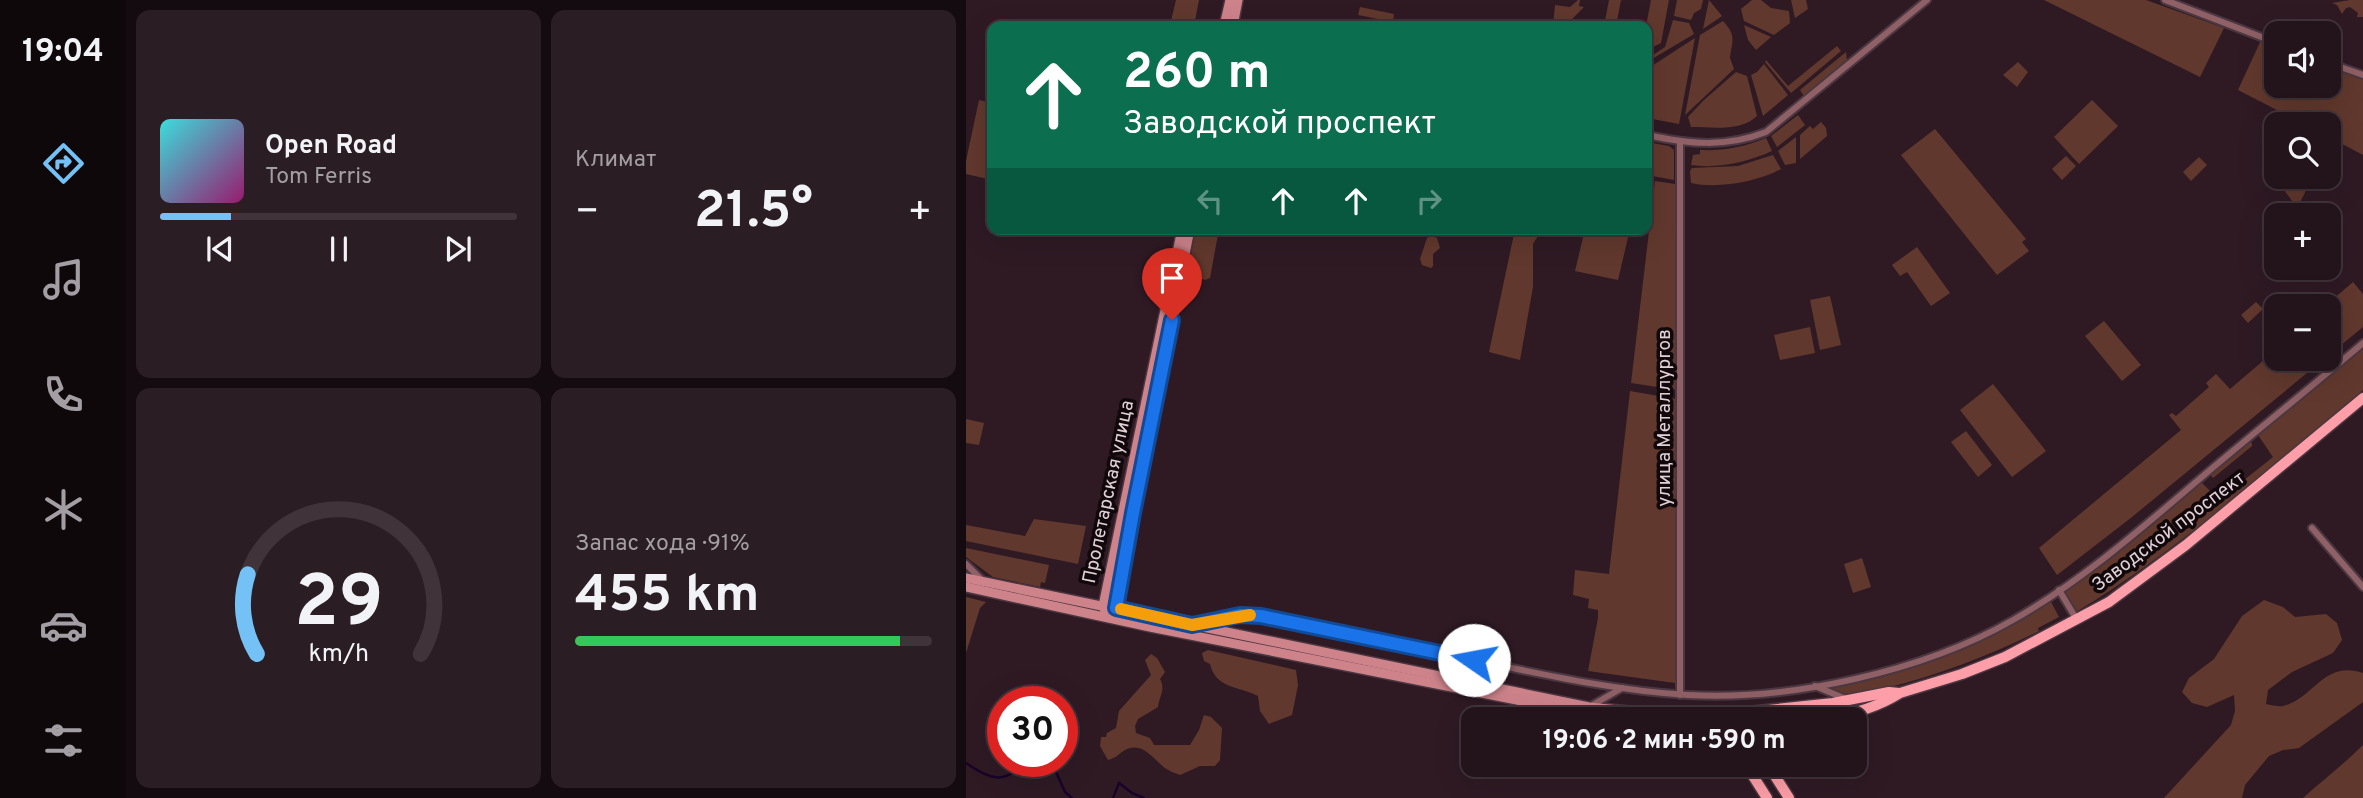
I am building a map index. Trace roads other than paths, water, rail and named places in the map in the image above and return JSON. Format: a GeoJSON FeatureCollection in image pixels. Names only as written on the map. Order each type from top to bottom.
{"type":"FeatureCollection","features":[{"type":"Feature","properties":{"kind":"main road"},"geometry":{"type":"LineString","coordinates":[[1225,21],[1230,0]]}},
{"type":"Feature","properties":{"kind":"main road"},"geometry":{"type":"LineString","coordinates":[[1234,21],[1238,0]]}},
{"type":"Feature","properties":{"kind":"main road","name":"Пролетарская улица"},"geometry":{"type":"LineString","coordinates":[[1181,235],[1103,606],[1108,618],[1116,608],[1189,235]]}},
{"type":"Feature","properties":{"kind":"main road","name":"Заводской проспект"},"geometry":{"type":"LineString","coordinates":[[1867,708],[1900,693],[1996,661],[2109,602],[2176,553],[2363,398]]}},
{"type":"Feature","properties":{"kind":"main road","name":"Заводской проспект"},"geometry":{"type":"LineString","coordinates":[[966,578],[1116,608],[1553,707]]}},
{"type":"Feature","properties":{"kind":"main road","name":"Заводской проспект"},"geometry":{"type":"LineString","coordinates":[[966,587],[1108,618],[1589,707]]}},
{"type":"Feature","properties":{"kind":"main road","name":"Заводской проспект"},"geometry":{"type":"LineString","coordinates":[[1800,707],[1889,692],[1900,693]]}},
{"type":"Feature","properties":{"kind":"main road"},"geometry":{"type":"LineString","coordinates":[[1754,777],[1767,798]]}},
{"type":"Feature","properties":{"kind":"main road"},"geometry":{"type":"LineString","coordinates":[[1775,777],[1789,798]]}},
{"type":"Feature","properties":{"kind":"street"},"geometry":{"type":"LineString","coordinates":[[1652,136],[1709,145],[1734,142],[1766,132],[1927,0]]}},
{"type":"Feature","properties":{"kind":"street"},"geometry":{"type":"LineString","coordinates":[[2165,0],[2264,38]]}},
{"type":"Feature","properties":{"kind":"street"},"geometry":{"type":"LineString","coordinates":[[2341,67],[2363,75]]}},
{"type":"Feature","properties":{"kind":"street","name":"улица Металлургов"},"geometry":{"type":"LineString","coordinates":[[1680,142],[1680,695]]}},
{"type":"Feature","properties":{"kind":"street"},"geometry":{"type":"LineString","coordinates":[[1192,625],[1240,615],[1261,616],[1562,678],[1680,695],[1750,694],[1848,680],[1912,663],[1970,641],[2012,621],[2059,590],[2163,510],[2363,343]]}},
{"type":"Feature","properties":{"kind":"street"},"geometry":{"type":"LineString","coordinates":[[2312,528],[2363,587]]}},
{"type":"Feature","properties":{"kind":"street"},"geometry":{"type":"LineString","coordinates":[[966,564],[983,581]]}},
{"type":"Feature","properties":{"kind":"street"},"geometry":{"type":"LineString","coordinates":[[2059,590],[2077,620]]}},
{"type":"Feature","properties":{"kind":"street"},"geometry":{"type":"LineString","coordinates":[[1815,686],[1848,700]]}},
{"type":"Feature","properties":{"kind":"street"},"geometry":{"type":"LineString","coordinates":[[1589,707],[1623,687]]}},
{"type":"Feature","properties":{"kind":"waterway"},"geometry":{"type":"LineString","coordinates":[[966,763],[987,775]]}},
{"type":"Feature","properties":{"kind":"waterway"},"geometry":{"type":"LineString","coordinates":[[1058,777],[1065,792],[1072,798]]}},
{"type":"Feature","properties":{"kind":"waterway"},"geometry":{"type":"LineString","coordinates":[[1113,798],[1119,783],[1144,798]]}}]}
